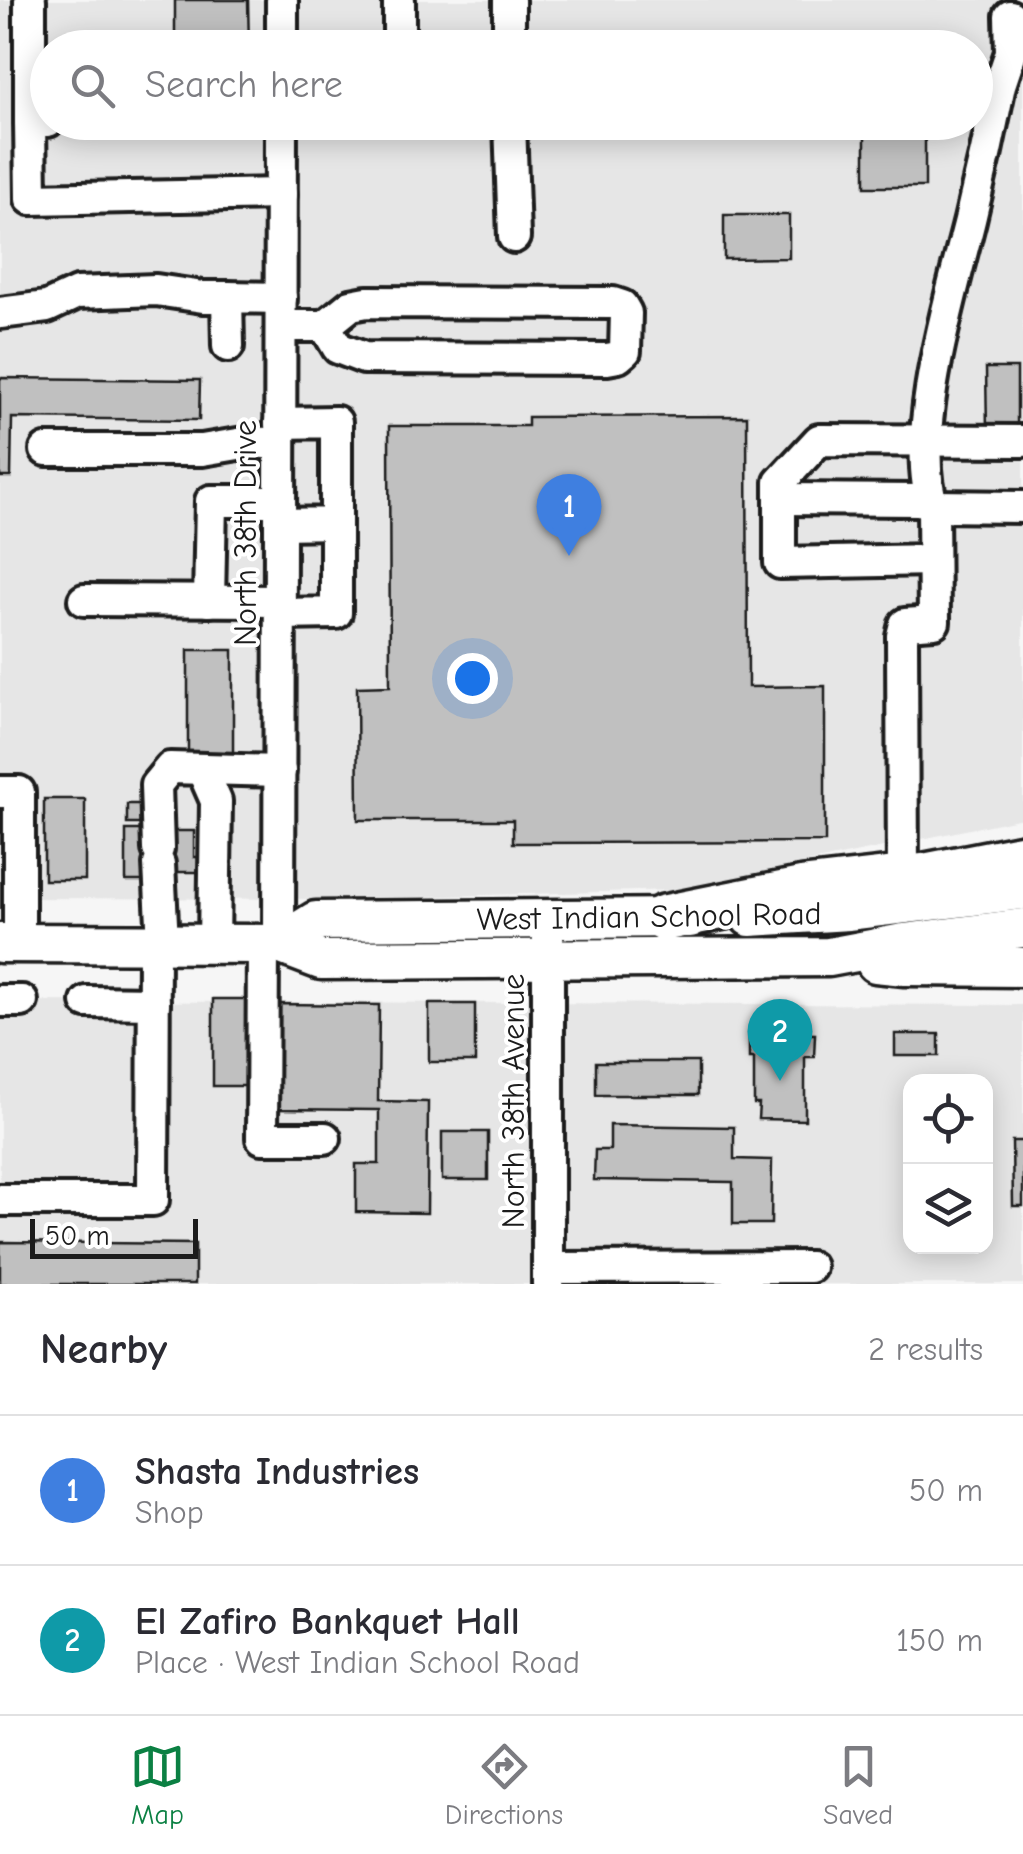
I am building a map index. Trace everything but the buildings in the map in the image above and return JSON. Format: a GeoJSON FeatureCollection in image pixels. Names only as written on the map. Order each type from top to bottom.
{"type":"FeatureCollection","features":[{"type":"Feature","properties":{"kind":"highway"},"geometry":{"type":"LineString","coordinates":[[664,918],[804,890],[903,879],[1023,857]]}},
{"type":"Feature","properties":{"kind":"main road","name":"West Indian School Road"},"geometry":{"type":"LineString","coordinates":[[271,944],[316,921],[741,918],[849,911],[1023,890]]}},
{"type":"Feature","properties":{"kind":"main road","name":"West Indian School Road"},"geometry":{"type":"LineString","coordinates":[[9,943],[271,944],[321,960],[830,957],[1023,928]]}},
{"type":"Feature","properties":{"kind":"main road"},"geometry":{"type":"LineString","coordinates":[[830,957],[905,966],[1023,967]]}},
{"type":"Feature","properties":{"kind":"street"},"geometry":{"type":"LineString","coordinates":[[30,0],[32,30]]}},
{"type":"Feature","properties":{"kind":"street"},"geometry":{"type":"LineString","coordinates":[[282,0],[282,30]]}},
{"type":"Feature","properties":{"kind":"street"},"geometry":{"type":"LineString","coordinates":[[399,0],[399,30]]}},
{"type":"Feature","properties":{"kind":"street"},"geometry":{"type":"LineString","coordinates":[[509,0],[510,30]]}},
{"type":"Feature","properties":{"kind":"street"},"geometry":{"type":"LineString","coordinates":[[993,115],[1011,52],[1009,15]]}},
{"type":"Feature","properties":{"kind":"street"},"geometry":{"type":"LineString","coordinates":[[36,140],[31,200],[282,194]]}},
{"type":"Feature","properties":{"kind":"street","name":"North 38th Drive"},"geometry":{"type":"LineString","coordinates":[[281,140],[280,770],[262,1138],[325,1138]]}},
{"type":"Feature","properties":{"kind":"street"},"geometry":{"type":"LineString","coordinates":[[511,140],[514,236]]}},
{"type":"Feature","properties":{"kind":"street"},"geometry":{"type":"LineString","coordinates":[[903,879],[902,636],[905,624],[934,622],[927,416],[987,140]]}},
{"type":"Feature","properties":{"kind":"street"},"geometry":{"type":"LineString","coordinates":[[0,313],[47,307],[77,293],[156,290],[203,298],[227,297],[325,326],[338,348],[364,358],[607,359],[625,351],[626,314],[622,306],[613,304],[367,302],[352,304],[325,326]]}},
{"type":"Feature","properties":{"kind":"street"},"geometry":{"type":"LineString","coordinates":[[227,297],[228,346]]}},
{"type":"Feature","properties":{"kind":"street"},"geometry":{"type":"LineString","coordinates":[[46,450],[202,450],[336,422],[336,612],[209,601],[84,600]]}},
{"type":"Feature","properties":{"kind":"street"},"geometry":{"type":"LineString","coordinates":[[933,560],[780,563],[780,491],[820,440],[1023,441]]}},
{"type":"Feature","properties":{"kind":"street"},"geometry":{"type":"LineString","coordinates":[[780,491],[920,500],[933,506],[1023,507]]}},
{"type":"Feature","properties":{"kind":"street"},"geometry":{"type":"LineString","coordinates":[[209,601],[211,501],[336,523]]}},
{"type":"Feature","properties":{"kind":"street"},"geometry":{"type":"LineString","coordinates":[[0,1200],[153,1200],[154,1003],[160,866],[156,786],[170,768],[280,770]]}},
{"type":"Feature","properties":{"kind":"street"},"geometry":{"type":"LineString","coordinates":[[202,769],[216,801],[214,944]]}},
{"type":"Feature","properties":{"kind":"street"},"geometry":{"type":"LineString","coordinates":[[0,792],[19,792],[9,943]]}},
{"type":"Feature","properties":{"kind":"street"},"geometry":{"type":"LineString","coordinates":[[160,866],[217,885]]}},
{"type":"Feature","properties":{"kind":"street","name":"North 38th Avenue"},"geometry":{"type":"LineString","coordinates":[[548,919],[548,1276]]}},
{"type":"Feature","properties":{"kind":"street"},"geometry":{"type":"LineString","coordinates":[[87,1002],[154,1003]]}},
{"type":"Feature","properties":{"kind":"street"},"geometry":{"type":"LineString","coordinates":[[548,1276],[810,1268]]}},
{"type":"Feature","properties":{"kind":"shaded area"},"geometry":{"type":"Polygon","coordinates":[[[0,0],[1023,0],[1023,818],[677,890],[334,899],[0,898],[0,0]]]}},
{"type":"Feature","properties":{"kind":"shaded area"},"geometry":{"type":"Polygon","coordinates":[[[0,1001],[1023,1005],[1023,1284],[0,1284],[0,1001]]]}},
{"type":"Feature","properties":{"kind":"place","name":"Shasta Industries"},"geometry":{"type":"Point","coordinates":[569,556]}},
{"type":"Feature","properties":{"kind":"place","name":"El Zafiro Bankquet Hall"},"geometry":{"type":"Point","coordinates":[780,1081]}}]}
